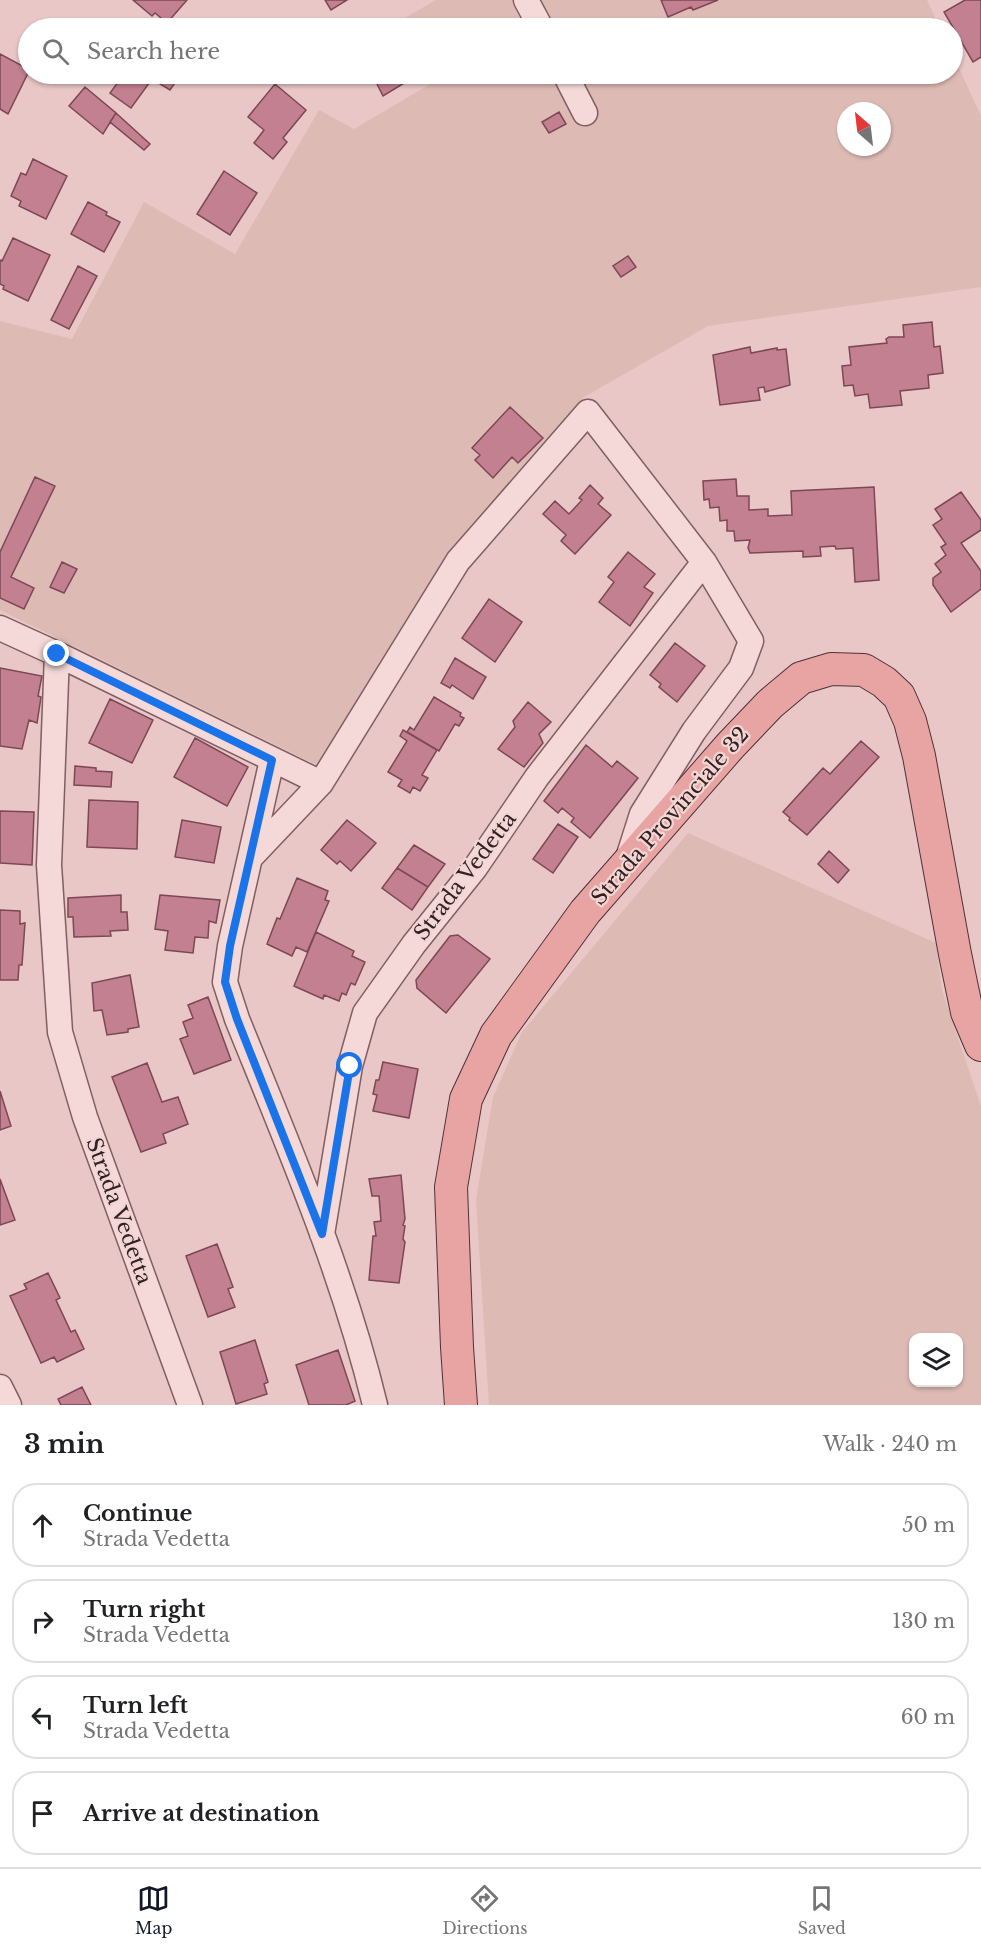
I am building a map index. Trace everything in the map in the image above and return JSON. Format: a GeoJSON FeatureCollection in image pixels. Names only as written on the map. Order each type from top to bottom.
{"type":"FeatureCollection","features":[{"type":"Feature","properties":{"kind":"main road","name":"Strada Provinciale 32"},"geometry":{"type":"LineString","coordinates":[[461,1405],[451,1187],[466,1099],[496,1035],[585,912],[730,746],[770,704],[801,678],[831,669],[864,670],[884,682],[899,696],[919,756],[967,1012],[981,1046]]}},
{"type":"Feature","properties":{"kind":"street"},"geometry":{"type":"LineString","coordinates":[[526,0],[536,18]]}},
{"type":"Feature","properties":{"kind":"street"},"geometry":{"type":"LineString","coordinates":[[569,84],[585,113]]}},
{"type":"Feature","properties":{"kind":"street"},"geometry":{"type":"LineString","coordinates":[[250,858],[321,783],[458,561],[588,412],[704,562],[751,641],[741,668],[694,731],[642,814],[624,869]]}},
{"type":"Feature","properties":{"kind":"street","name":"Strada Vedetta"},"geometry":{"type":"LineString","coordinates":[[322,1234],[350,1066],[364,1013],[414,944],[475,868],[537,777],[704,562]]}},
{"type":"Feature","properties":{"kind":"street"},"geometry":{"type":"LineString","coordinates":[[0,628],[321,783]]}},
{"type":"Feature","properties":{"kind":"street","name":"Strada Vedetta"},"geometry":{"type":"LineString","coordinates":[[57,654],[49,865],[60,1032],[85,1118],[190,1405]]}},
{"type":"Feature","properties":{"kind":"street"},"geometry":{"type":"LineString","coordinates":[[272,760],[230,946],[225,982],[237,1019],[332,1257],[375,1405]]}},
{"type":"Feature","properties":{"kind":"street"},"geometry":{"type":"LineString","coordinates":[[0,1387],[9,1405]]}},
{"type":"Feature","properties":{"kind":"shaded area"},"geometry":{"type":"Polygon","coordinates":[[[436,0],[927,0],[935,18],[405,18],[436,0]]]}},
{"type":"Feature","properties":{"kind":"shaded area"},"geometry":{"type":"Polygon","coordinates":[[[963,77],[981,116],[981,287],[708,326],[584,397],[496,500],[431,581],[323,768],[0,610],[0,321],[72,339],[144,202],[235,254],[319,110],[354,129],[430,84],[963,84],[963,77]]]}},
{"type":"Feature","properties":{"kind":"shaded area"},"geometry":{"type":"Polygon","coordinates":[[[688,833],[936,943],[942,990],[981,1106],[981,1405],[489,1405],[476,1200],[493,1097],[522,1032],[688,833]]]}},
{"type":"Feature","properties":{"kind":"building"},"geometry":{"type":"Polygon","coordinates":[[[133,0],[187,0],[171,18],[161,18],[155,13],[152,16],[133,0]]]}},
{"type":"Feature","properties":{"kind":"building"},"geometry":{"type":"Polygon","coordinates":[[[325,0],[347,0],[331,10],[325,0]]]}},
{"type":"Feature","properties":{"kind":"building"},"geometry":{"type":"Polygon","coordinates":[[[661,0],[718,0],[693,10],[691,7],[668,17],[661,0]]]}},
{"type":"Feature","properties":{"kind":"building"},"geometry":{"type":"Polygon","coordinates":[[[965,0],[981,0],[981,57],[973,62],[963,45],[963,18],[947,18],[944,12],[965,0]]]}},
{"type":"Feature","properties":{"kind":"building"},"geometry":{"type":"Polygon","coordinates":[[[0,54],[18,64],[18,84],[23,84],[8,114],[0,109],[0,54]]]}},
{"type":"Feature","properties":{"kind":"building"},"geometry":{"type":"Polygon","coordinates":[[[117,84],[148,84],[131,108],[110,93],[117,84]]]}},
{"type":"Feature","properties":{"kind":"building"},"geometry":{"type":"Polygon","coordinates":[[[160,84],[174,84],[170,90],[160,84]]]}},
{"type":"Feature","properties":{"kind":"building"},"geometry":{"type":"Polygon","coordinates":[[[275,84],[306,110],[283,138],[287,142],[273,159],[254,143],[264,130],[248,117],[275,84]]]}},
{"type":"Feature","properties":{"kind":"building"},"geometry":{"type":"Polygon","coordinates":[[[377,84],[403,84],[383,96],[377,84]]]}},
{"type":"Feature","properties":{"kind":"building"},"geometry":{"type":"Polygon","coordinates":[[[85,87],[116,113],[103,134],[69,106],[85,87]]]}},
{"type":"Feature","properties":{"kind":"building"},"geometry":{"type":"Polygon","coordinates":[[[559,112],[566,124],[549,133],[542,122],[559,112]]]}},
{"type":"Feature","properties":{"kind":"building"},"geometry":{"type":"Polygon","coordinates":[[[116,113],[150,144],[144,150],[110,122],[116,113]]]}},
{"type":"Feature","properties":{"kind":"building"},"geometry":{"type":"Polygon","coordinates":[[[33,159],[67,176],[46,219],[19,206],[21,201],[11,196],[21,173],[26,175],[33,159]]]}},
{"type":"Feature","properties":{"kind":"building"},"geometry":{"type":"Polygon","coordinates":[[[224,171],[257,193],[230,235],[197,214],[224,171]]]}},
{"type":"Feature","properties":{"kind":"building"},"geometry":{"type":"Polygon","coordinates":[[[88,202],[120,222],[104,252],[71,234],[88,202]]]}},
{"type":"Feature","properties":{"kind":"building"},"geometry":{"type":"Polygon","coordinates":[[[13,238],[50,255],[28,301],[3,289],[4,286],[0,284],[0,261],[13,238]]]}},
{"type":"Feature","properties":{"kind":"building"},"geometry":{"type":"Polygon","coordinates":[[[628,256],[636,267],[621,277],[613,266],[628,256]]]}},
{"type":"Feature","properties":{"kind":"building"},"geometry":{"type":"Polygon","coordinates":[[[78,266],[97,276],[69,329],[51,320],[78,266]]]}},
{"type":"Feature","properties":{"kind":"building"},"geometry":{"type":"Polygon","coordinates":[[[932,322],[934,347],[940,346],[943,373],[928,375],[929,388],[900,391],[902,405],[870,408],[868,394],[855,396],[853,385],[844,386],[842,366],[851,365],[849,347],[887,343],[886,339],[889,337],[904,337],[903,325],[932,322]]]}},
{"type":"Feature","properties":{"kind":"building"},"geometry":{"type":"Polygon","coordinates":[[[750,347],[751,353],[777,348],[777,350],[786,349],[790,385],[765,392],[764,387],[758,388],[760,400],[720,405],[713,355],[750,347]]]}},
{"type":"Feature","properties":{"kind":"building"},"geometry":{"type":"Polygon","coordinates":[[[510,407],[543,438],[518,463],[512,457],[493,478],[475,460],[480,455],[472,448],[510,407]]]}},
{"type":"Feature","properties":{"kind":"building"},"geometry":{"type":"Polygon","coordinates":[[[35,477],[55,486],[11,577],[34,588],[24,609],[0,598],[0,552],[35,477]]]}},
{"type":"Feature","properties":{"kind":"building"},"geometry":{"type":"Polygon","coordinates":[[[736,479],[737,496],[749,496],[749,510],[768,509],[768,516],[792,515],[791,491],[874,487],[879,580],[855,582],[853,548],[820,547],[821,556],[803,557],[803,551],[750,553],[748,548],[750,540],[735,541],[734,531],[727,531],[727,520],[720,521],[719,507],[710,508],[709,499],[704,500],[703,481],[736,479]]]}},
{"type":"Feature","properties":{"kind":"building"},"geometry":{"type":"Polygon","coordinates":[[[590,485],[603,498],[598,504],[611,515],[575,554],[561,541],[566,535],[543,514],[555,501],[569,514],[582,500],[579,498],[590,485]]]}},
{"type":"Feature","properties":{"kind":"building"},"geometry":{"type":"Polygon","coordinates":[[[961,492],[981,520],[981,530],[961,543],[981,571],[981,589],[951,612],[933,585],[933,578],[941,572],[935,564],[946,555],[941,547],[946,544],[933,525],[942,519],[935,509],[961,492]]]}},
{"type":"Feature","properties":{"kind":"building"},"geometry":{"type":"Polygon","coordinates":[[[628,552],[655,574],[644,587],[653,593],[630,626],[599,602],[614,582],[608,577],[628,552]]]}},
{"type":"Feature","properties":{"kind":"building"},"geometry":{"type":"Polygon","coordinates":[[[62,562],[77,569],[64,593],[50,587],[62,562]]]}},
{"type":"Feature","properties":{"kind":"building"},"geometry":{"type":"Polygon","coordinates":[[[489,599],[522,622],[495,662],[462,638],[489,599]]]}},
{"type":"Feature","properties":{"kind":"building"},"geometry":{"type":"Polygon","coordinates":[[[675,643],[705,666],[677,702],[659,687],[661,684],[650,675],[675,643]]]}},
{"type":"Feature","properties":{"kind":"building"},"geometry":{"type":"Polygon","coordinates":[[[455,658],[486,677],[473,699],[452,685],[450,688],[441,683],[455,658]]]}},
{"type":"Feature","properties":{"kind":"building"},"geometry":{"type":"Polygon","coordinates":[[[0,668],[42,676],[38,696],[41,697],[37,723],[29,720],[22,749],[0,746],[0,668]]]}},
{"type":"Feature","properties":{"kind":"building"},"geometry":{"type":"Polygon","coordinates":[[[434,697],[461,713],[460,716],[464,718],[459,726],[455,724],[439,751],[407,732],[410,727],[414,730],[434,697]]]}},
{"type":"Feature","properties":{"kind":"building"},"geometry":{"type":"Polygon","coordinates":[[[110,699],[153,720],[132,763],[89,743],[110,699]]]}},
{"type":"Feature","properties":{"kind":"building"},"geometry":{"type":"Polygon","coordinates":[[[528,702],[551,722],[539,734],[543,743],[524,767],[498,749],[515,727],[513,721],[528,702]]]}},
{"type":"Feature","properties":{"kind":"building"},"geometry":{"type":"Polygon","coordinates":[[[403,730],[437,750],[422,775],[428,778],[420,791],[413,787],[410,793],[398,786],[402,780],[388,772],[407,741],[400,736],[403,730]]]}},
{"type":"Feature","properties":{"kind":"building"},"geometry":{"type":"Polygon","coordinates":[[[195,738],[248,767],[227,806],[174,777],[195,738]]]}},
{"type":"Feature","properties":{"kind":"building"},"geometry":{"type":"Polygon","coordinates":[[[861,741],[879,757],[807,835],[783,812],[823,768],[830,774],[861,741]]]}},
{"type":"Feature","properties":{"kind":"building"},"geometry":{"type":"Polygon","coordinates":[[[586,745],[612,767],[617,761],[638,778],[590,838],[571,822],[574,818],[562,808],[558,813],[544,801],[586,745]]]}},
{"type":"Feature","properties":{"kind":"building"},"geometry":{"type":"Polygon","coordinates":[[[75,766],[112,772],[111,787],[74,785],[75,766]]]}},
{"type":"Feature","properties":{"kind":"building"},"geometry":{"type":"Polygon","coordinates":[[[89,800],[138,802],[137,849],[87,847],[89,800]]]}},
{"type":"Feature","properties":{"kind":"building"},"geometry":{"type":"Polygon","coordinates":[[[0,811],[34,812],[32,865],[0,863],[0,811]]]}},
{"type":"Feature","properties":{"kind":"building"},"geometry":{"type":"Polygon","coordinates":[[[182,820],[221,827],[214,863],[175,857],[182,820]]]}},
{"type":"Feature","properties":{"kind":"building"},"geometry":{"type":"Polygon","coordinates":[[[347,820],[376,843],[351,871],[340,861],[337,864],[321,850],[347,820]]]}},
{"type":"Feature","properties":{"kind":"building"},"geometry":{"type":"Polygon","coordinates":[[[558,824],[578,837],[553,873],[533,859],[558,824]]]}},
{"type":"Feature","properties":{"kind":"building"},"geometry":{"type":"Polygon","coordinates":[[[414,845],[445,864],[428,887],[397,868],[414,845]]]}},
{"type":"Feature","properties":{"kind":"building"},"geometry":{"type":"Polygon","coordinates":[[[829,851],[849,870],[838,883],[818,864],[829,851]]]}},
{"type":"Feature","properties":{"kind":"building"},"geometry":{"type":"Polygon","coordinates":[[[397,868],[428,887],[412,910],[382,888],[397,868]]]}},
{"type":"Feature","properties":{"kind":"building"},"geometry":{"type":"Polygon","coordinates":[[[297,878],[328,891],[325,900],[329,901],[307,952],[296,947],[292,956],[267,944],[297,878]]]}},
{"type":"Feature","properties":{"kind":"building"},"geometry":{"type":"Polygon","coordinates":[[[121,895],[121,912],[127,912],[128,930],[110,931],[111,936],[74,937],[73,917],[68,917],[68,898],[121,895]]]}},
{"type":"Feature","properties":{"kind":"building"},"geometry":{"type":"Polygon","coordinates":[[[160,895],[220,900],[216,923],[209,921],[208,938],[195,937],[193,953],[165,950],[168,931],[155,929],[160,895]]]}},
{"type":"Feature","properties":{"kind":"building"},"geometry":{"type":"Polygon","coordinates":[[[0,910],[20,911],[20,924],[25,923],[22,965],[19,965],[18,980],[0,980],[0,910]]]}},
{"type":"Feature","properties":{"kind":"building"},"geometry":{"type":"Polygon","coordinates":[[[316,932],[354,951],[352,956],[365,962],[355,985],[351,983],[346,995],[342,993],[339,1001],[324,995],[323,999],[294,986],[316,932]]]}},
{"type":"Feature","properties":{"kind":"building"},"geometry":{"type":"Polygon","coordinates":[[[458,935],[490,959],[446,1013],[417,988],[416,980],[450,936],[458,935]]]}},
{"type":"Feature","properties":{"kind":"building"},"geometry":{"type":"Polygon","coordinates":[[[130,975],[139,1027],[128,1029],[128,1032],[107,1035],[102,1010],[94,1011],[92,983],[130,975]]]}},
{"type":"Feature","properties":{"kind":"building"},"geometry":{"type":"Polygon","coordinates":[[[208,997],[231,1060],[194,1074],[180,1039],[188,1036],[183,1022],[193,1018],[188,1005],[208,997]]]}},
{"type":"Feature","properties":{"kind":"building"},"geometry":{"type":"Polygon","coordinates":[[[383,1062],[418,1069],[409,1118],[373,1111],[377,1095],[373,1094],[383,1062]]]}},
{"type":"Feature","properties":{"kind":"building"},"geometry":{"type":"Polygon","coordinates":[[[147,1063],[162,1102],[178,1097],[188,1124],[163,1134],[166,1143],[141,1152],[112,1077],[147,1063]]]}},
{"type":"Feature","properties":{"kind":"building"},"geometry":{"type":"Polygon","coordinates":[[[0,1091],[11,1126],[0,1130],[0,1091]]]}},
{"type":"Feature","properties":{"kind":"building"},"geometry":{"type":"Polygon","coordinates":[[[401,1175],[405,1219],[403,1239],[405,1242],[399,1283],[369,1280],[373,1236],[376,1236],[374,1222],[381,1221],[379,1196],[372,1196],[369,1179],[401,1175]]]}},
{"type":"Feature","properties":{"kind":"building"},"geometry":{"type":"Polygon","coordinates":[[[0,1179],[15,1220],[0,1225],[0,1179]]]}},
{"type":"Feature","properties":{"kind":"building"},"geometry":{"type":"Polygon","coordinates":[[[217,1244],[233,1287],[228,1289],[235,1307],[208,1317],[186,1256],[217,1244]]]}},
{"type":"Feature","properties":{"kind":"building"},"geometry":{"type":"Polygon","coordinates":[[[48,1273],[60,1298],[56,1300],[71,1332],[75,1330],[84,1349],[57,1362],[54,1357],[41,1363],[10,1296],[27,1289],[24,1284],[48,1273]]]}},
{"type":"Feature","properties":{"kind":"building"},"geometry":{"type":"Polygon","coordinates":[[[255,1340],[268,1382],[264,1384],[267,1394],[236,1404],[220,1352],[255,1340]]]}},
{"type":"Feature","properties":{"kind":"building"},"geometry":{"type":"Polygon","coordinates":[[[338,1350],[355,1401],[346,1405],[309,1405],[296,1365],[338,1350]]]}},
{"type":"Feature","properties":{"kind":"building"},"geometry":{"type":"Polygon","coordinates":[[[82,1387],[91,1405],[61,1405],[58,1399],[82,1387]]]}},
{"type":"Feature","properties":{"kind":"route"},"geometry":{"type":"LineString","coordinates":[[57,654],[272,760],[230,946],[225,982],[237,1019],[322,1234],[350,1066]]}}]}
